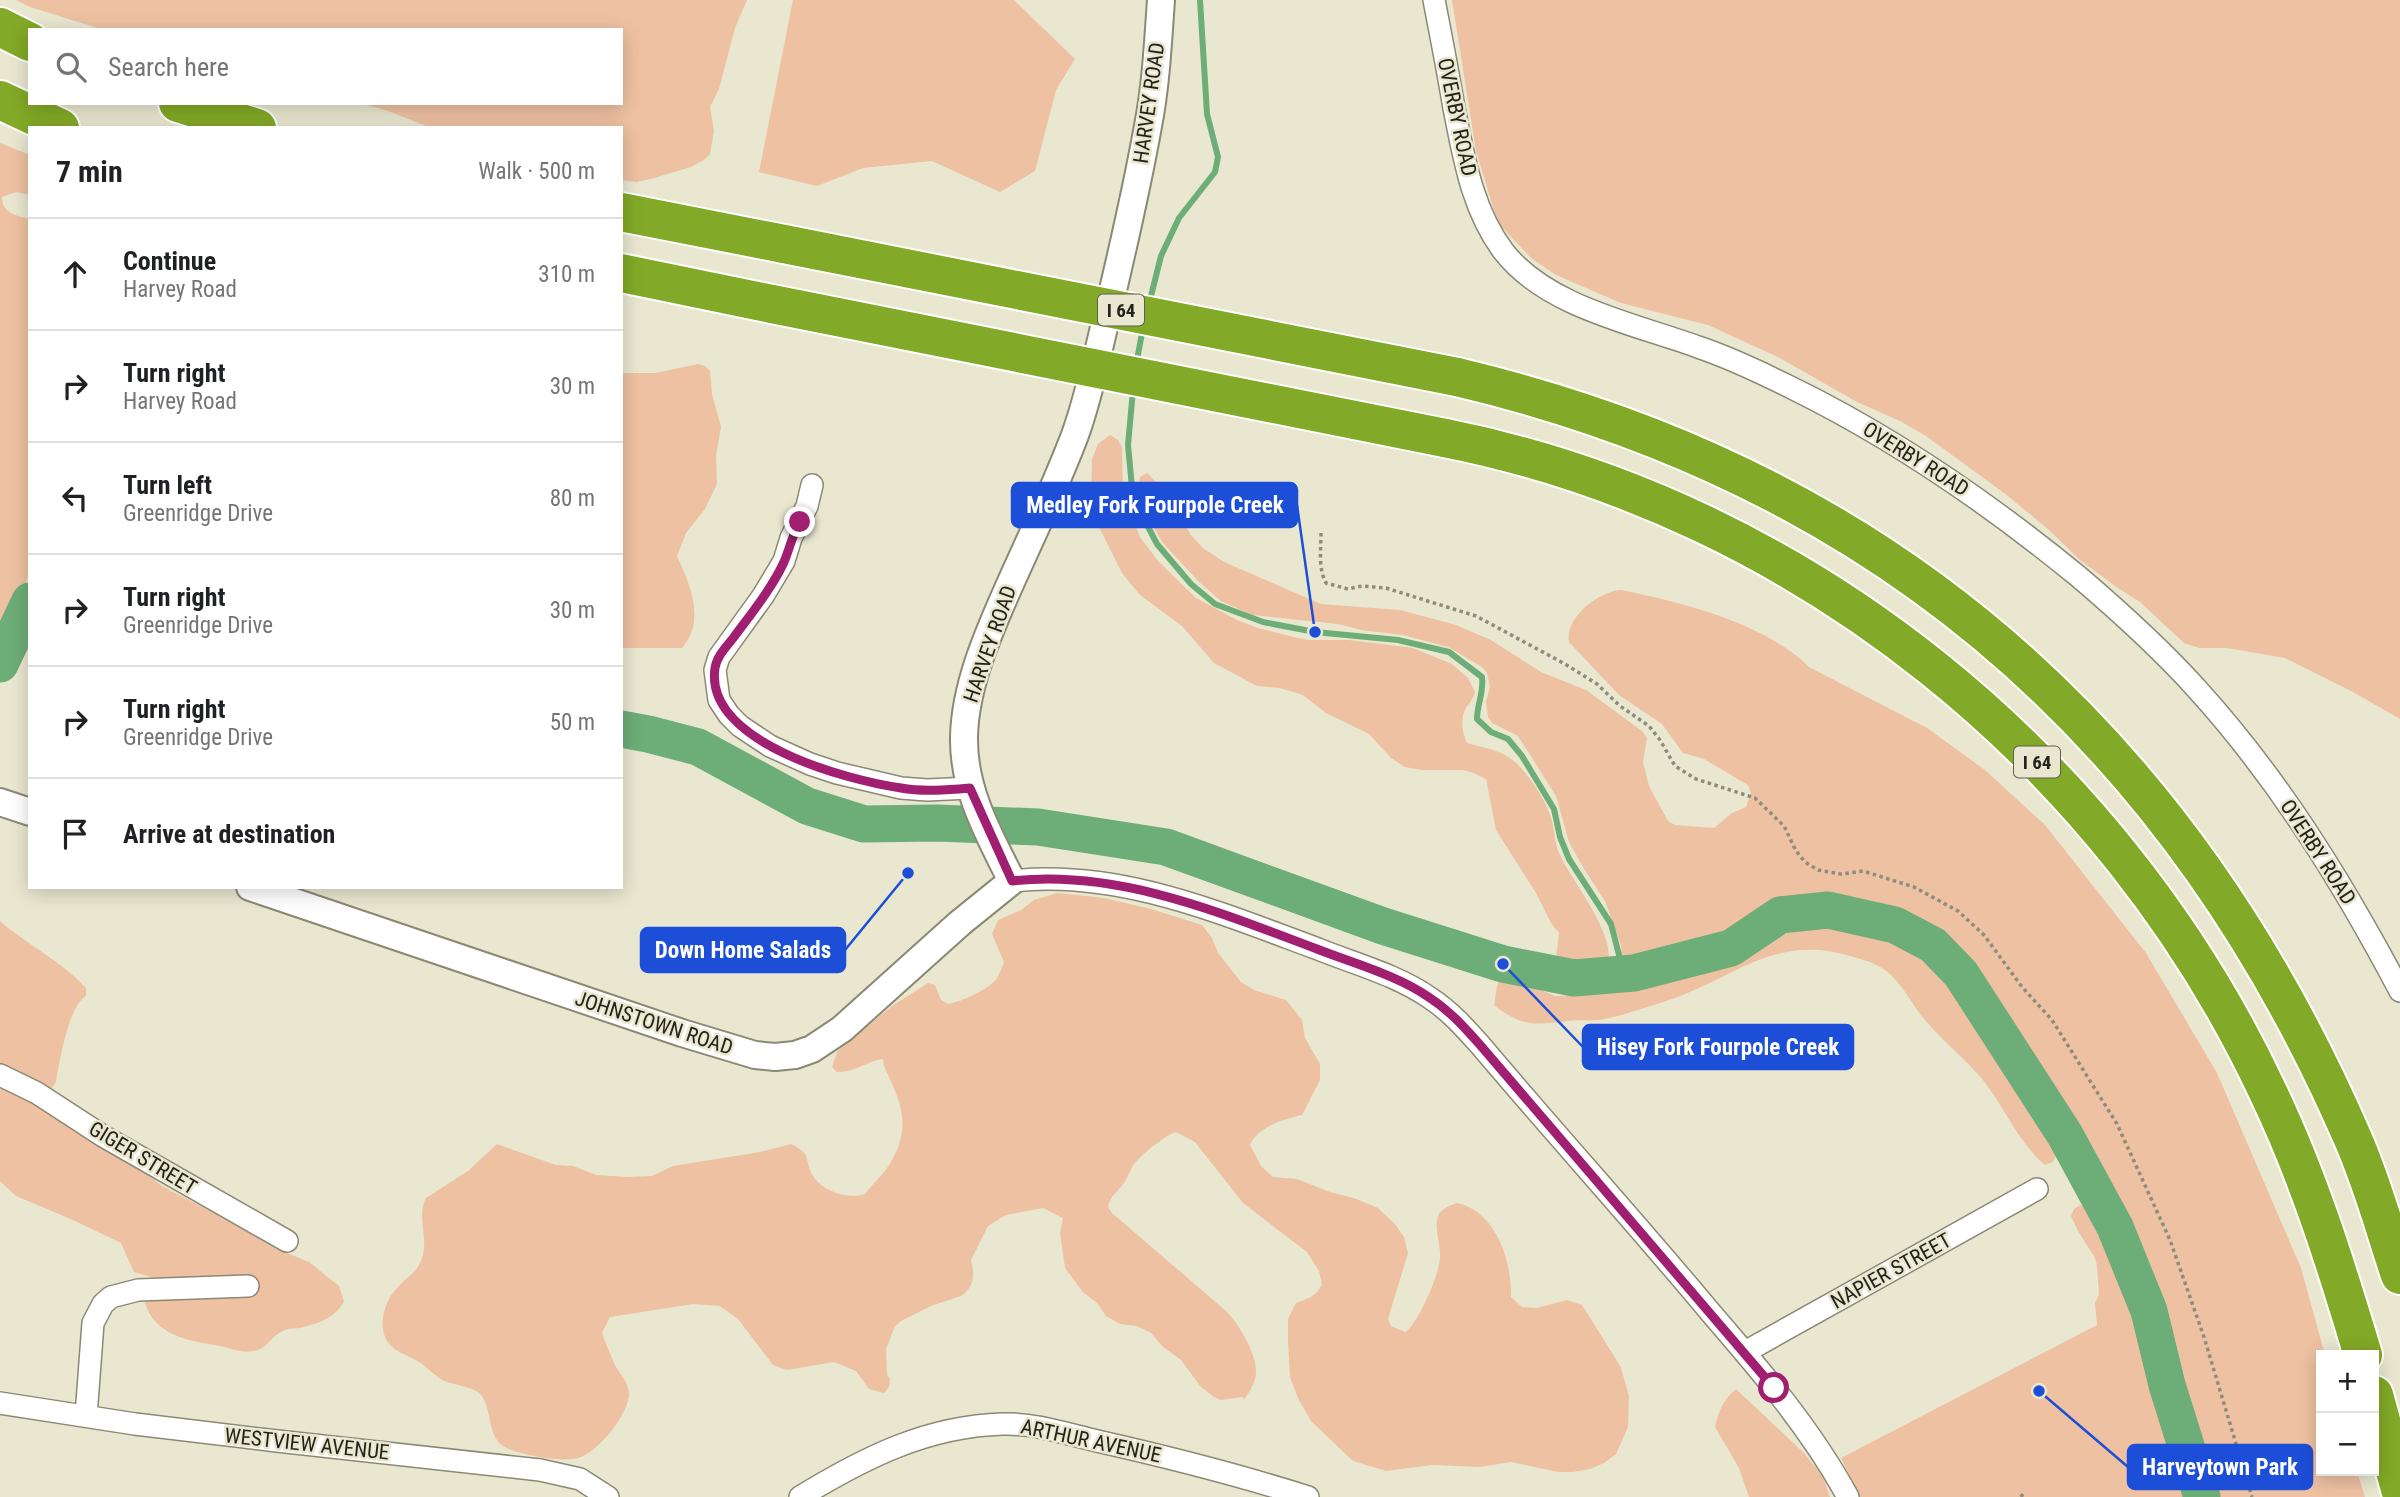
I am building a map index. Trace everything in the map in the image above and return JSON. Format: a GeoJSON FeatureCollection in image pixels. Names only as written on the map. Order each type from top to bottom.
{"type":"FeatureCollection","features":[{"type":"Feature","properties":{"kind":"highway"},"geometry":{"type":"LineString","coordinates":[[0,27],[28,41]]}},
{"type":"Feature","properties":{"kind":"highway"},"geometry":{"type":"LineString","coordinates":[[0,100],[56,126]]}},
{"type":"Feature","properties":{"kind":"highway"},"geometry":{"type":"LineString","coordinates":[[184,105],[251,126]]}},
{"type":"Feature","properties":{"kind":"highway","name":"I 64"},"geometry":{"type":"LineString","coordinates":[[623,212],[1457,377],[1570,407],[1650,436],[1721,467],[1855,538],[1919,580],[1978,625],[2034,675],[2090,729],[2142,788],[2188,847],[2230,907],[2288,1005],[2333,1095],[2355,1143],[2400,1275]]}},
{"type":"Feature","properties":{"kind":"highway","name":"I 64"},"geometry":{"type":"LineString","coordinates":[[623,273],[1516,454],[1617,487],[1685,516],[1752,549],[1819,588],[1890,634],[1949,679],[1995,720],[2102,831],[2147,889],[2192,954],[2266,1088],[2295,1153],[2328,1243],[2361,1350]]}},
{"type":"Feature","properties":{"kind":"highway"},"geometry":{"type":"LineString","coordinates":[[2379,1413],[2400,1489]]}},
{"type":"Feature","properties":{"kind":"street","name":"HARVEY ROAD"},"geometry":{"type":"LineString","coordinates":[[1012,881],[973,796],[964,764],[967,707],[994,620],[1056,483],[1088,393],[1149,125],[1161,0]]}},
{"type":"Feature","properties":{"kind":"street","name":"OVERBY ROAD"},"geometry":{"type":"LineString","coordinates":[[1434,0],[1469,181],[1488,229],[1505,253],[1525,274],[1569,301],[1741,364],[1849,418],[1972,494],[2061,562],[2127,619],[2196,687],[2255,760],[2358,912],[2400,991]]}},
{"type":"Feature","properties":{"kind":"street"},"geometry":{"type":"LineString","coordinates":[[812,485],[807,506],[791,538],[784,561],[719,657],[715,670],[719,701],[729,715],[754,736],[770,746],[819,767],[901,788],[973,796]]}},
{"type":"Feature","properties":{"kind":"street"},"geometry":{"type":"LineString","coordinates":[[0,802],[28,811]]}},
{"type":"Feature","properties":{"kind":"street"},"geometry":{"type":"LineString","coordinates":[[1012,881],[1058,877],[1079,879],[1175,900],[1214,911],[1374,971],[1431,998],[1481,1046],[1745,1352],[1802,1424],[1848,1497]]}},
{"type":"Feature","properties":{"kind":"street","name":"JOHNSTOWN ROAD"},"geometry":{"type":"LineString","coordinates":[[256,889],[693,1037],[755,1055],[775,1057],[812,1049],[842,1029],[960,923],[1012,881]]}},
{"type":"Feature","properties":{"kind":"street","name":"GIGER STREET"},"geometry":{"type":"LineString","coordinates":[[0,1075],[37,1093],[125,1149],[287,1241]]}},
{"type":"Feature","properties":{"kind":"street","name":"NAPIER STREET"},"geometry":{"type":"LineString","coordinates":[[1745,1352],[2037,1189]]}},
{"type":"Feature","properties":{"kind":"street"},"geometry":{"type":"LineString","coordinates":[[86,1416],[93,1323],[103,1304],[111,1297],[138,1290],[248,1286]]}},
{"type":"Feature","properties":{"kind":"street","name":"WESTVIEW AVENUE"},"geometry":{"type":"LineString","coordinates":[[0,1403],[265,1440],[540,1470],[580,1479],[608,1497]]}},
{"type":"Feature","properties":{"kind":"street","name":"ARTHUR AVENUE"},"geometry":{"type":"LineString","coordinates":[[800,1497],[861,1462],[900,1445],[964,1429],[1006,1424],[1055,1431],[1152,1454],[1308,1497]]}},
{"type":"Feature","properties":{"kind":"path"},"geometry":{"type":"LineString","coordinates":[[1321,533],[1320,565],[1326,583],[1348,589],[1362,586],[1386,588],[1476,616],[1597,684],[1620,706],[1649,726],[1675,766],[1696,779],[1755,798],[1784,827],[1805,862],[1818,870],[1841,874],[1863,871],[1914,887],[1958,911],[1984,935],[2022,987],[2052,1020],[2117,1124],[2170,1240],[2204,1337],[2252,1497]]}},
{"type":"Feature","properties":{"kind":"shaded area"},"geometry":{"type":"Polygon","coordinates":[[[16,0],[747,0],[735,28],[719,89],[710,107],[714,131],[710,154],[691,167],[636,182],[623,180],[623,126],[426,126],[367,105],[623,105],[623,28],[98,28],[16,0]]]}},
{"type":"Feature","properties":{"kind":"shaded area"},"geometry":{"type":"Polygon","coordinates":[[[793,0],[1014,0],[1075,59],[1056,90],[1035,171],[1000,192],[932,161],[863,168],[817,186],[759,172],[793,0]]]}},
{"type":"Feature","properties":{"kind":"shaded area"},"geometry":{"type":"Polygon","coordinates":[[[1452,0],[2400,0],[2400,719],[2285,658],[2227,648],[2199,648],[2184,643],[2140,602],[2080,560],[2004,493],[1926,436],[1857,402],[1778,357],[1708,325],[1621,303],[1556,275],[1531,258],[1500,225],[1494,210],[1476,151],[1452,0]]]}},
{"type":"Feature","properties":{"kind":"shaded area"},"geometry":{"type":"Polygon","coordinates":[[[0,143],[28,154],[28,195],[16,192],[2,197],[7,210],[28,218],[28,575],[0,649],[0,143]]]}},
{"type":"Feature","properties":{"kind":"shaded area"},"geometry":{"type":"Polygon","coordinates":[[[698,364],[710,371],[712,394],[721,427],[716,455],[717,484],[705,509],[686,533],[677,556],[687,578],[693,602],[693,626],[689,637],[682,648],[623,648],[623,373],[655,373],[698,364]]]}},
{"type":"Feature","properties":{"kind":"shaded area"},"geometry":{"type":"Polygon","coordinates":[[[1110,435],[1118,440],[1122,447],[1123,491],[1140,537],[1158,561],[1196,598],[1237,620],[1294,637],[1413,648],[1452,664],[1468,678],[1475,692],[1462,721],[1467,743],[1495,751],[1514,761],[1538,791],[1551,818],[1560,855],[1601,925],[1609,955],[1607,967],[1573,970],[1556,959],[1559,933],[1496,830],[1486,779],[1463,770],[1421,770],[1405,767],[1391,758],[1369,734],[1326,713],[1303,695],[1280,688],[1257,686],[1214,663],[1182,626],[1140,595],[1122,573],[1099,527],[1091,503],[1092,459],[1098,444],[1110,435]]]}},
{"type":"Feature","properties":{"kind":"shaded area"},"geometry":{"type":"Polygon","coordinates":[[[1147,473],[1164,490],[1191,535],[1203,548],[1224,562],[1321,604],[1400,610],[1456,625],[1491,640],[1541,672],[1586,690],[1642,731],[1647,738],[1643,762],[1649,786],[1668,821],[1675,825],[1714,828],[1732,813],[1746,807],[1751,793],[1748,785],[1704,759],[1683,753],[1662,724],[1619,695],[1569,642],[1572,624],[1578,615],[1594,600],[1613,591],[1622,590],[1670,601],[1746,626],[1790,651],[1809,667],[1927,728],[1985,770],[2045,825],[2146,953],[2217,1073],[2301,1268],[2324,1350],[2316,1350],[2316,1476],[2359,1476],[2365,1497],[2213,1497],[2183,1414],[2179,1385],[2129,1239],[2101,1181],[2070,1129],[2020,1059],[1970,971],[1931,935],[1918,925],[1896,916],[1861,912],[1832,903],[1808,902],[1786,906],[1750,921],[1723,939],[1698,949],[1680,962],[1643,964],[1622,960],[1621,945],[1605,901],[1569,842],[1556,796],[1518,736],[1492,723],[1488,717],[1486,702],[1490,687],[1487,673],[1482,667],[1448,647],[1403,635],[1338,624],[1252,615],[1221,601],[1199,582],[1163,543],[1138,495],[1140,477],[1147,473]]]}},
{"type":"Feature","properties":{"kind":"shaded area"},"geometry":{"type":"Polygon","coordinates":[[[1057,893],[1104,898],[1202,925],[1212,938],[1218,953],[1241,982],[1254,990],[1286,1000],[1302,1020],[1305,1038],[1320,1064],[1320,1080],[1302,1115],[1272,1125],[1254,1139],[1250,1145],[1261,1166],[1273,1177],[1297,1179],[1378,1208],[1395,1224],[1404,1237],[1408,1253],[1388,1319],[1391,1326],[1405,1332],[1416,1320],[1427,1299],[1439,1265],[1439,1214],[1457,1203],[1471,1208],[1492,1227],[1499,1240],[1509,1269],[1511,1297],[1522,1307],[1537,1308],[1567,1300],[1582,1305],[1621,1368],[1629,1396],[1628,1427],[1616,1454],[1590,1469],[1573,1472],[1558,1472],[1511,1462],[1480,1467],[1433,1465],[1386,1471],[1353,1461],[1311,1421],[1290,1377],[1288,1319],[1296,1303],[1311,1297],[1322,1285],[1319,1271],[1307,1252],[1243,1203],[1195,1142],[1176,1132],[1138,1159],[1111,1198],[1108,1207],[1226,1311],[1237,1325],[1248,1343],[1256,1371],[1253,1384],[1244,1400],[1243,1397],[1221,1400],[1214,1397],[1201,1387],[1181,1360],[1162,1346],[1151,1333],[1137,1326],[1120,1324],[1106,1316],[1065,1268],[1060,1233],[1063,1218],[1043,1208],[1006,1215],[988,1226],[971,1260],[973,1271],[969,1289],[961,1296],[931,1306],[895,1326],[886,1349],[887,1375],[890,1379],[889,1387],[884,1393],[869,1389],[856,1371],[834,1362],[787,1370],[773,1365],[738,1319],[720,1306],[693,1304],[610,1317],[602,1333],[629,1391],[627,1404],[618,1422],[604,1440],[588,1453],[574,1459],[542,1458],[503,1446],[494,1434],[486,1405],[479,1393],[444,1381],[388,1342],[383,1330],[383,1315],[388,1301],[417,1268],[423,1256],[422,1214],[426,1198],[468,1171],[497,1144],[556,1165],[573,1166],[596,1175],[628,1177],[652,1176],[673,1166],[760,1152],[791,1144],[802,1151],[813,1176],[823,1186],[843,1195],[865,1194],[887,1169],[896,1151],[901,1138],[902,1115],[883,1059],[849,1071],[837,1072],[832,1067],[837,1052],[892,1006],[928,983],[935,985],[941,1000],[948,1004],[982,991],[997,978],[1004,962],[992,934],[998,920],[1021,910],[1034,900],[1057,893]]]}},
{"type":"Feature","properties":{"kind":"shaded area"},"geometry":{"type":"Polygon","coordinates":[[[0,921],[86,988],[86,996],[80,1001],[70,1022],[56,1082],[52,1088],[0,1064],[0,921]]]}},
{"type":"Feature","properties":{"kind":"shaded area"},"geometry":{"type":"Polygon","coordinates":[[[1827,923],[1862,934],[1901,940],[1936,958],[1962,994],[2031,1104],[2054,1148],[2056,1156],[2053,1162],[2045,1165],[2035,1156],[1983,1080],[1924,1019],[1893,977],[1877,965],[1862,959],[1823,950],[1798,950],[1776,954],[1691,992],[1600,1020],[1529,1023],[1512,1017],[1494,1005],[1500,980],[1522,982],[1555,996],[1604,994],[1727,964],[1752,946],[1804,927],[1827,923]]]}},
{"type":"Feature","properties":{"kind":"shaded area"},"geometry":{"type":"Polygon","coordinates":[[[0,1087],[36,1103],[123,1156],[162,1186],[275,1248],[309,1262],[339,1286],[344,1301],[341,1307],[319,1322],[287,1329],[262,1348],[252,1351],[194,1341],[164,1329],[149,1314],[145,1303],[158,1279],[134,1272],[121,1243],[16,1196],[0,1181],[0,1087]]]}},
{"type":"Feature","properties":{"kind":"shaded area"},"geometry":{"type":"Polygon","coordinates":[[[2080,1205],[2088,1208],[2127,1288],[2145,1363],[2165,1418],[2188,1497],[1860,1497],[1841,1458],[2097,1325],[2097,1265],[2071,1216],[2074,1209],[2080,1205]]]}},
{"type":"Feature","properties":{"kind":"shaded area"},"geometry":{"type":"Polygon","coordinates":[[[1736,1389],[1804,1453],[1823,1477],[1830,1497],[1749,1497],[1739,1468],[1715,1427],[1722,1406],[1736,1389]]]}},
{"type":"Feature","properties":{"kind":"waterway"},"geometry":{"type":"LineString","coordinates":[[1149,304],[1161,256],[1179,218],[1215,172],[1218,157],[1207,114],[1200,0]]}},
{"type":"Feature","properties":{"kind":"waterway"},"geometry":{"type":"LineString","coordinates":[[1136,365],[1143,328]]}},
{"type":"Feature","properties":{"kind":"waterway"},"geometry":{"type":"LineString","coordinates":[[1133,390],[1128,445],[1133,498],[1157,544],[1191,584],[1215,604],[1263,622],[1315,632],[1398,640],[1449,652],[1482,677],[1477,719],[1491,732],[1508,739],[1522,756],[1554,809],[1560,837],[1569,859],[1611,924],[1624,974]]}},
{"type":"Feature","properties":{"kind":"waterway"},"geometry":{"type":"LineString","coordinates":[[0,664],[28,605]]}},
{"type":"Feature","properties":{"kind":"waterway"},"geometry":{"type":"LineString","coordinates":[[623,729],[698,747],[807,806],[864,824],[937,823],[1038,827],[1166,847],[1383,926],[1503,964],[1574,978],[1634,973],[1731,948],[1780,915],[1828,910],[1895,925],[1933,945],[1961,974],[2065,1135],[2115,1227],[2149,1311],[2167,1385],[2202,1497]]}},
{"type":"Feature","properties":{"kind":"place","name":"Medley Fork Fourpole Creek"},"geometry":{"type":"Point","coordinates":[1315,632]}},
{"type":"Feature","properties":{"kind":"place","name":"Down Home Salads"},"geometry":{"type":"Point","coordinates":[908,873]}},
{"type":"Feature","properties":{"kind":"place","name":"Hisey Fork Fourpole Creek"},"geometry":{"type":"Point","coordinates":[1503,964]}},
{"type":"Feature","properties":{"kind":"place","name":"Harveytown Park"},"geometry":{"type":"Point","coordinates":[2039,1391]}},
{"type":"Feature","properties":{"kind":"route"},"geometry":{"type":"LineString","coordinates":[[800,522],[791,538],[784,561],[719,657],[715,670],[719,701],[740,726],[770,746],[837,773],[901,788],[970,788],[1012,881],[1058,877],[1079,879],[1175,900],[1214,911],[1395,979],[1431,998],[1481,1046],[1774,1388]]}}]}
